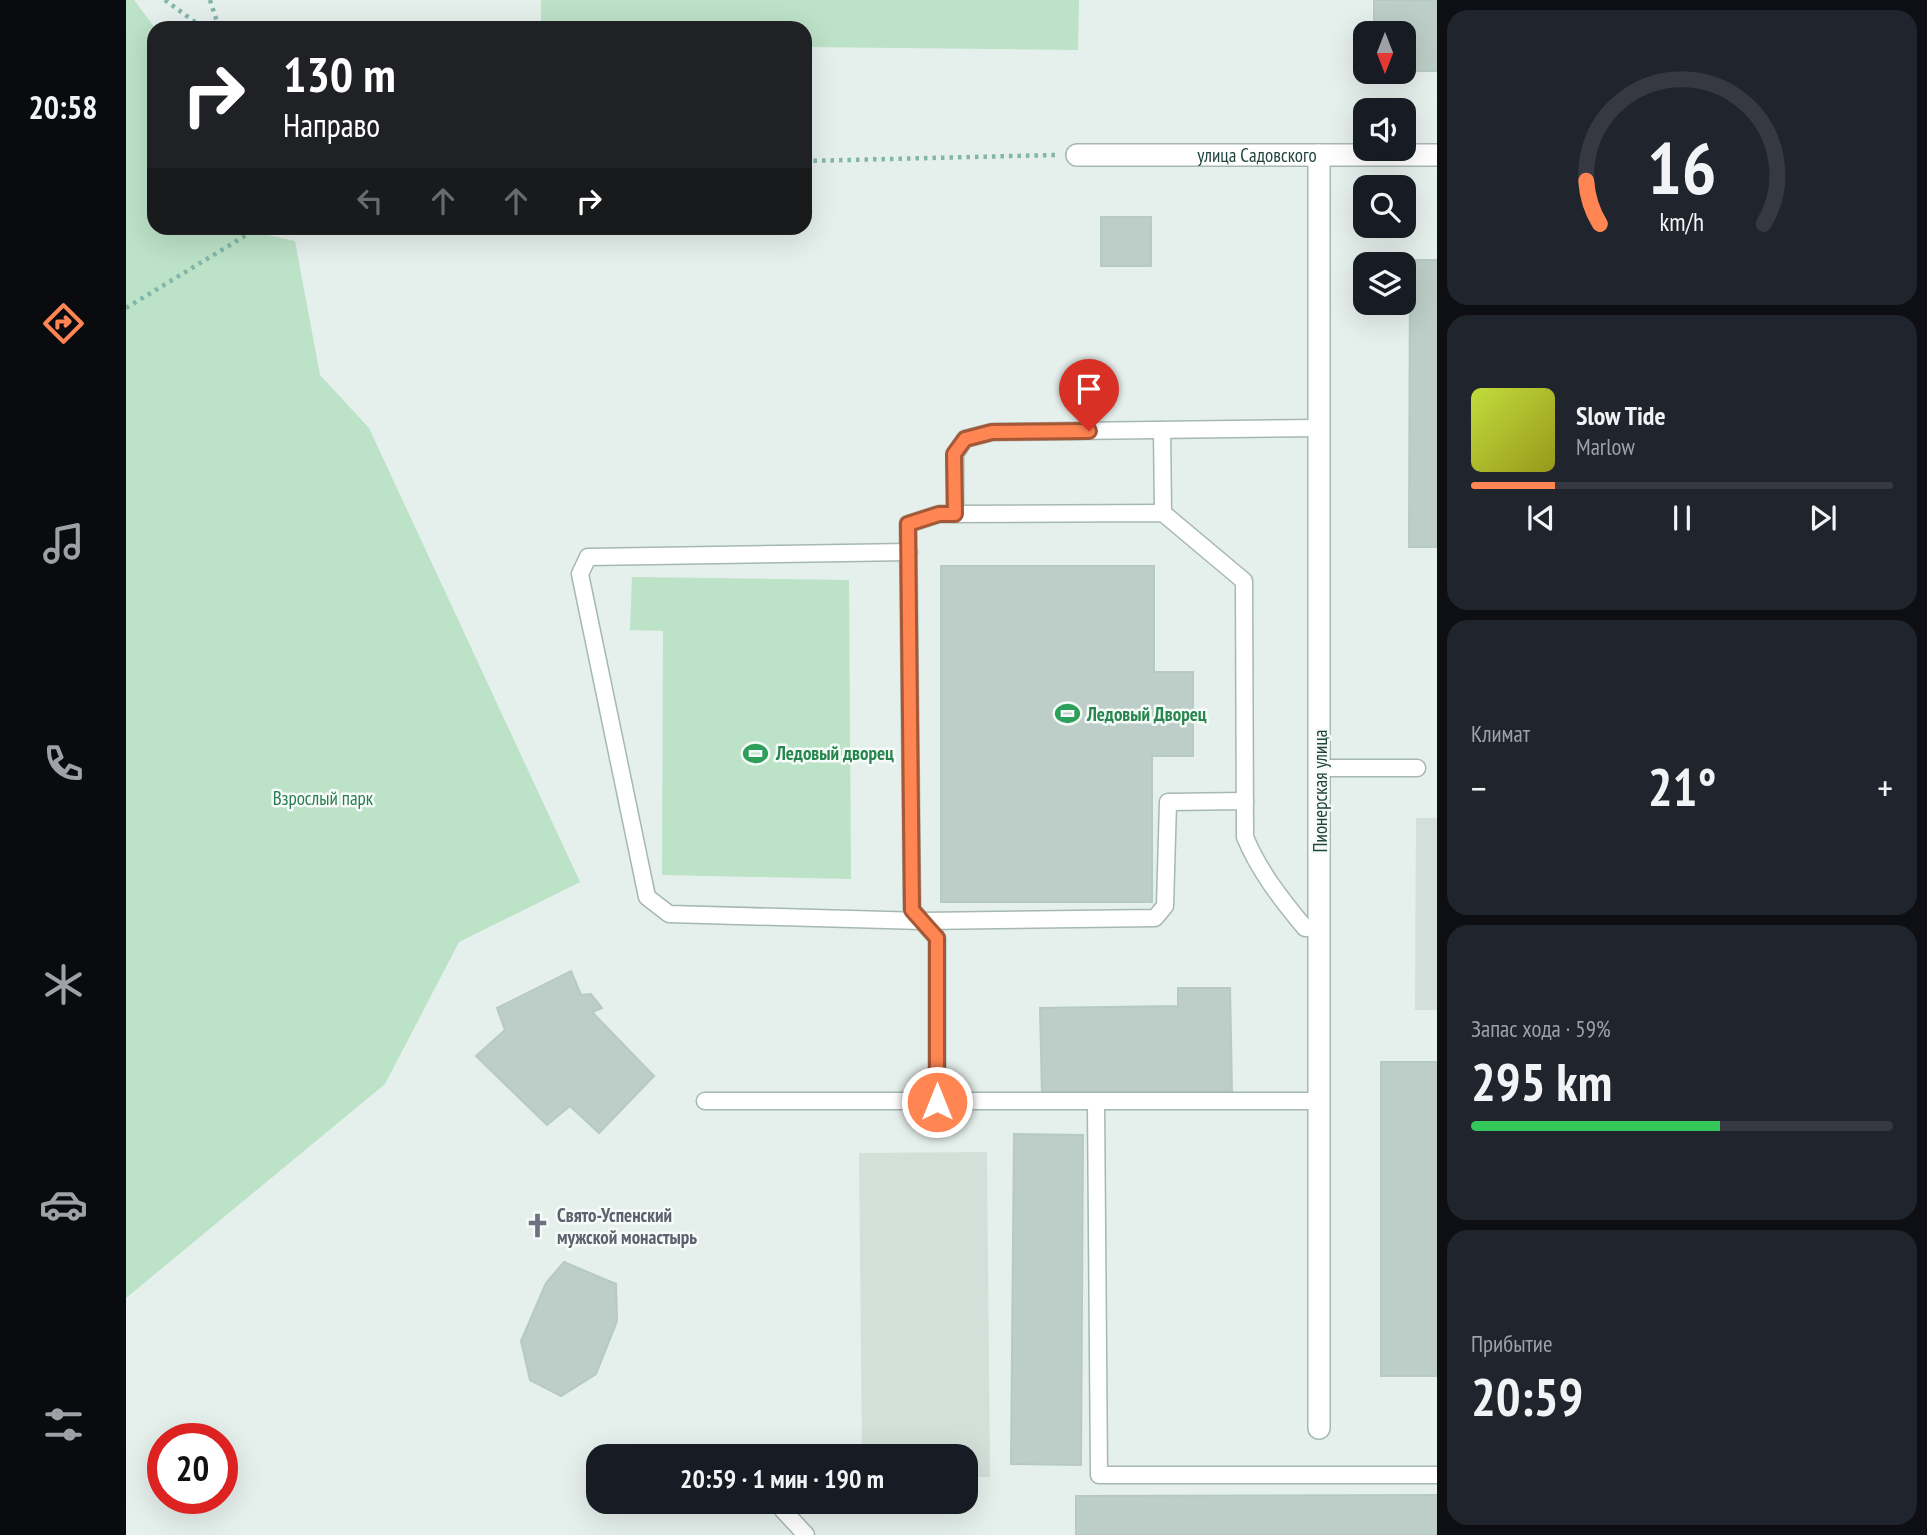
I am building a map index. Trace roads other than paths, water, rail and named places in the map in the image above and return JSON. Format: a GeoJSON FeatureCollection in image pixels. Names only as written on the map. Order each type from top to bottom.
{"type":"FeatureCollection","features":[{"type":"Feature","properties":{"kind":"street","name":"улица Садовского"},"geometry":{"type":"LineString","coordinates":[[1077,155],[1437,155]]}},
{"type":"Feature","properties":{"kind":"street","name":"Пионерская улица"},"geometry":{"type":"LineString","coordinates":[[1319,155],[1319,1428]]}},
{"type":"Feature","properties":{"kind":"lane"},"geometry":{"type":"LineString","coordinates":[[955,514],[954,454],[965,439],[992,432],[1320,428]]}},
{"type":"Feature","properties":{"kind":"lane"},"geometry":{"type":"LineString","coordinates":[[1162,430],[1163,513]]}},
{"type":"Feature","properties":{"kind":"lane"},"geometry":{"type":"LineString","coordinates":[[937,1102],[937,938],[912,910],[908,524],[939,514],[1163,513],[1244,581],[1245,837],[1254,859],[1305,928],[1320,927]]}},
{"type":"Feature","properties":{"kind":"lane"},"geometry":{"type":"LineString","coordinates":[[909,552],[588,557],[580,574],[647,897],[669,915],[922,921],[1155,918],[1165,906],[1168,802],[1245,801]]}},
{"type":"Feature","properties":{"kind":"lane"},"geometry":{"type":"LineString","coordinates":[[1320,768],[1417,768]]}},
{"type":"Feature","properties":{"kind":"lane"},"geometry":{"type":"LineString","coordinates":[[705,1101],[1319,1101]]}},
{"type":"Feature","properties":{"kind":"lane"},"geometry":{"type":"LineString","coordinates":[[1096,1103],[1098,1475],[1437,1475]]}},
{"type":"Feature","properties":{"kind":"lane"},"geometry":{"type":"LineString","coordinates":[[787,1514],[806,1535]]}},
{"type":"Feature","properties":{"kind":"place","name":"Ледовый Дворец"},"geometry":{"type":"Point","coordinates":[1067,714]}},
{"type":"Feature","properties":{"kind":"place","name":"Ледовый дворец"},"geometry":{"type":"Point","coordinates":[756,753]}},
{"type":"Feature","properties":{"kind":"place","name":"Свято-Успенский мужской монастырь"},"geometry":{"type":"Point","coordinates":[537,1226]}},
{"type":"Feature","properties":{"kind":"park label","name":"Взрослый парк"},"geometry":{"type":"Point","coordinates":[323,798]}}]}
